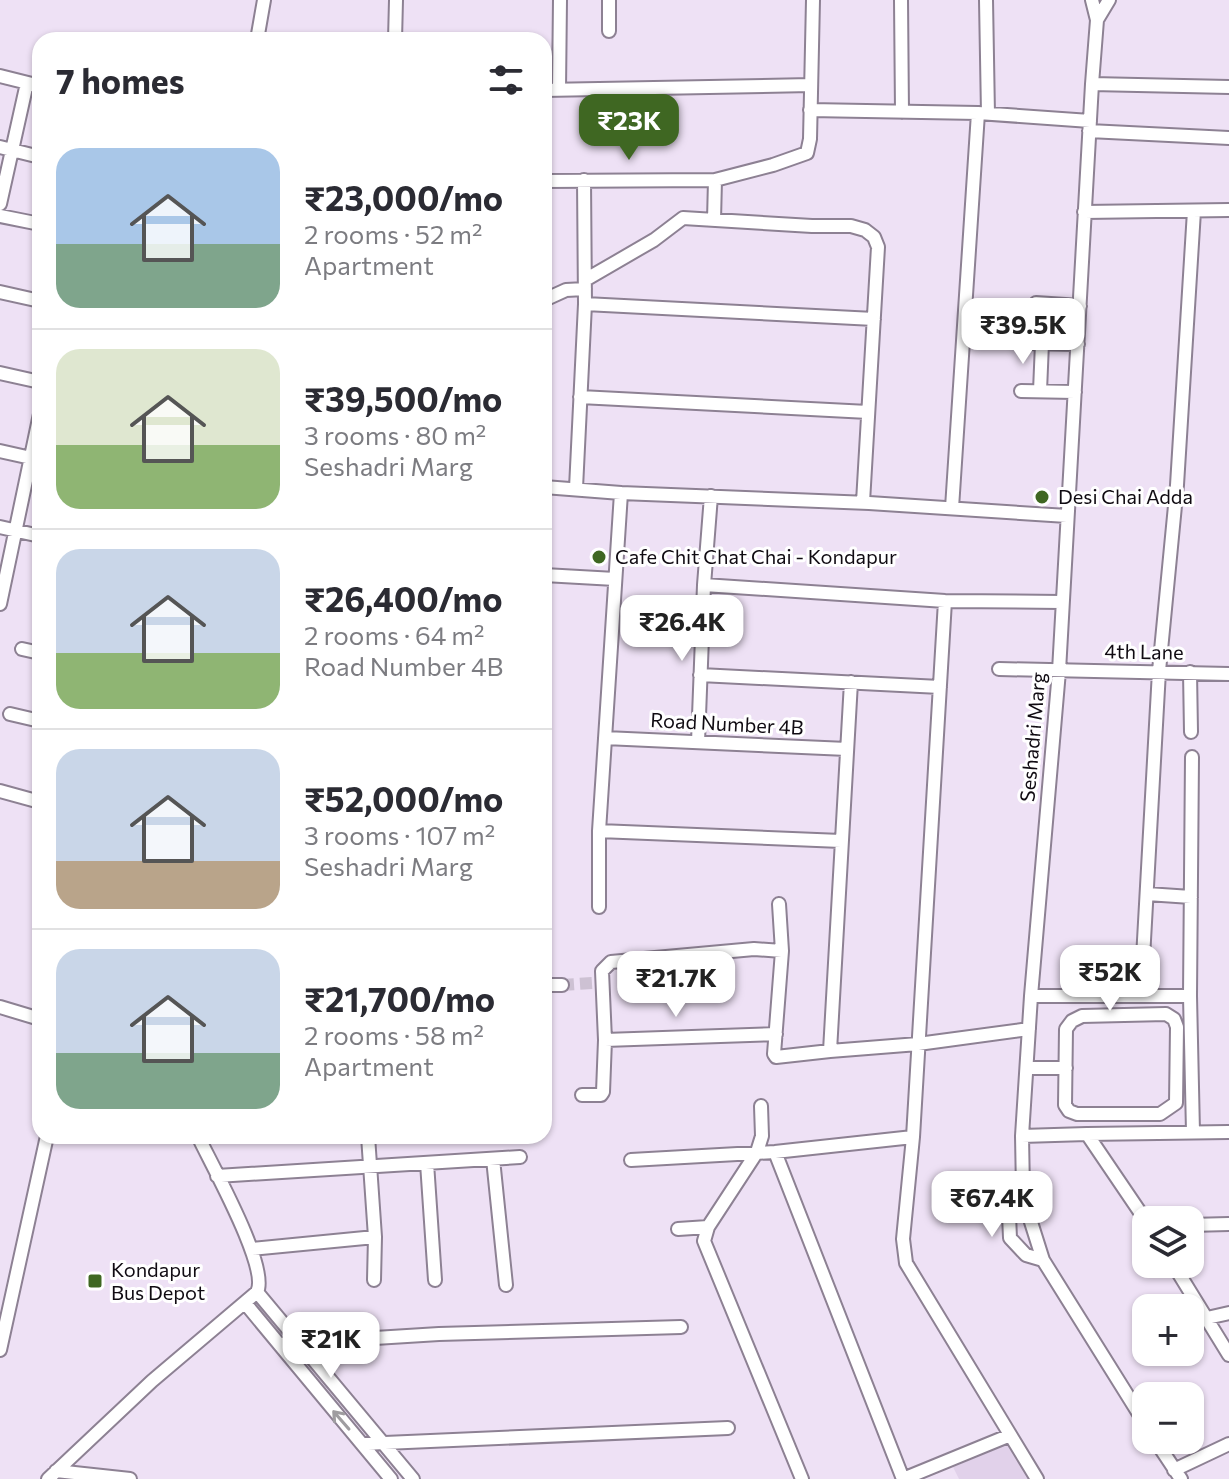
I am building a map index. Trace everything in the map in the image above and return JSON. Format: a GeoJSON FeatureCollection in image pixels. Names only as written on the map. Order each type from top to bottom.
{"type":"FeatureCollection","features":[{"type":"Feature","properties":{"kind":"street"},"geometry":{"type":"LineString","coordinates":[[258,32],[264,0]]}},
{"type":"Feature","properties":{"kind":"street"},"geometry":{"type":"LineString","coordinates":[[395,32],[396,0]]}},
{"type":"Feature","properties":{"kind":"street"},"geometry":{"type":"LineString","coordinates":[[559,89],[560,0]]}},
{"type":"Feature","properties":{"kind":"street"},"geometry":{"type":"LineString","coordinates":[[609,0],[609,31]]}},
{"type":"Feature","properties":{"kind":"street"},"geometry":{"type":"LineString","coordinates":[[552,181],[715,180],[807,153],[810,139],[813,0]]}},
{"type":"Feature","properties":{"kind":"street"},"geometry":{"type":"LineString","coordinates":[[901,0],[902,112]]}},
{"type":"Feature","properties":{"kind":"street"},"geometry":{"type":"LineString","coordinates":[[952,508],[983,114],[986,0]]}},
{"type":"Feature","properties":{"kind":"street","name":"Seshadri Marg"},"geometry":{"type":"LineString","coordinates":[[1092,0],[1097,20],[1059,671],[1022,1136],[1023,1190],[1043,1260],[1132,1403]]}},
{"type":"Feature","properties":{"kind":"street","name":"Seshadri Marg"},"geometry":{"type":"LineString","coordinates":[[1097,20],[1109,0]]}},
{"type":"Feature","properties":{"kind":"street"},"geometry":{"type":"LineString","coordinates":[[0,76],[32,84]]}},
{"type":"Feature","properties":{"kind":"street"},"geometry":{"type":"LineString","coordinates":[[1092,84],[1229,87]]}},
{"type":"Feature","properties":{"kind":"street"},"geometry":{"type":"LineString","coordinates":[[552,89],[811,85]]}},
{"type":"Feature","properties":{"kind":"street"},"geometry":{"type":"LineString","coordinates":[[0,204],[6,149],[32,90]]}},
{"type":"Feature","properties":{"kind":"street"},"geometry":{"type":"LineString","coordinates":[[810,110],[983,114],[1229,138]]}},
{"type":"Feature","properties":{"kind":"street"},"geometry":{"type":"LineString","coordinates":[[6,149],[32,155]]}},
{"type":"Feature","properties":{"kind":"street"},"geometry":{"type":"LineString","coordinates":[[576,488],[585,304],[584,180]]}},
{"type":"Feature","properties":{"kind":"street"},"geometry":{"type":"LineString","coordinates":[[714,220],[715,180]]}},
{"type":"Feature","properties":{"kind":"street"},"geometry":{"type":"LineString","coordinates":[[1084,212],[1229,210]]}},
{"type":"Feature","properties":{"kind":"street"},"geometry":{"type":"LineString","coordinates":[[1141,994],[1159,671],[1177,485],[1194,211]]}},
{"type":"Feature","properties":{"kind":"street"},"geometry":{"type":"LineString","coordinates":[[0,216],[32,222]]}},
{"type":"Feature","properties":{"kind":"street"},"geometry":{"type":"LineString","coordinates":[[552,296],[585,285],[683,218],[851,226],[865,230],[874,237],[878,247],[863,502]]}},
{"type":"Feature","properties":{"kind":"street"},"geometry":{"type":"LineString","coordinates":[[0,292],[32,299]]}},
{"type":"Feature","properties":{"kind":"street"},"geometry":{"type":"LineString","coordinates":[[1036,303],[1080,306]]}},
{"type":"Feature","properties":{"kind":"street"},"geometry":{"type":"LineString","coordinates":[[585,304],[874,319]]}},
{"type":"Feature","properties":{"kind":"street"},"geometry":{"type":"LineString","coordinates":[[1022,343],[1078,344]]}},
{"type":"Feature","properties":{"kind":"street"},"geometry":{"type":"LineString","coordinates":[[1040,391],[1042,343]]}},
{"type":"Feature","properties":{"kind":"street"},"geometry":{"type":"LineString","coordinates":[[0,373],[32,380]]}},
{"type":"Feature","properties":{"kind":"street"},"geometry":{"type":"LineString","coordinates":[[1021,391],[1075,392]]}},
{"type":"Feature","properties":{"kind":"street"},"geometry":{"type":"LineString","coordinates":[[580,397],[868,412]]}},
{"type":"Feature","properties":{"kind":"street"},"geometry":{"type":"LineString","coordinates":[[0,451],[32,458]]}},
{"type":"Feature","properties":{"kind":"street"},"geometry":{"type":"LineString","coordinates":[[0,604],[4,568],[32,470]]}},
{"type":"Feature","properties":{"kind":"street"},"geometry":{"type":"LineString","coordinates":[[552,487],[621,493],[863,502],[1067,516]]}},
{"type":"Feature","properties":{"kind":"street"},"geometry":{"type":"LineString","coordinates":[[599,907],[599,831],[621,493]]}},
{"type":"Feature","properties":{"kind":"street"},"geometry":{"type":"LineString","coordinates":[[698,742],[711,496]]}},
{"type":"Feature","properties":{"kind":"street"},"geometry":{"type":"LineString","coordinates":[[0,527],[32,534]]}},
{"type":"Feature","properties":{"kind":"street"},"geometry":{"type":"LineString","coordinates":[[552,575],[615,579]]}},
{"type":"Feature","properties":{"kind":"street"},"geometry":{"type":"LineString","coordinates":[[704,585],[945,601],[1062,602]]}},
{"type":"Feature","properties":{"kind":"street"},"geometry":{"type":"LineString","coordinates":[[945,601],[913,1137],[903,1239],[906,1263],[1008,1436],[1037,1479]]}},
{"type":"Feature","properties":{"kind":"street"},"geometry":{"type":"LineString","coordinates":[[22,649],[32,651]]}},
{"type":"Feature","properties":{"kind":"street","name":"4th Lane"},"geometry":{"type":"LineString","coordinates":[[999,669],[1229,674]]}},
{"type":"Feature","properties":{"kind":"street"},"geometry":{"type":"LineString","coordinates":[[1190,672],[1191,732]]}},
{"type":"Feature","properties":{"kind":"street"},"geometry":{"type":"LineString","coordinates":[[700,675],[940,687]]}},
{"type":"Feature","properties":{"kind":"street"},"geometry":{"type":"LineString","coordinates":[[830,1051],[851,682]]}},
{"type":"Feature","properties":{"kind":"street"},"geometry":{"type":"LineString","coordinates":[[10,714],[32,719]]}},
{"type":"Feature","properties":{"kind":"street","name":"Road Number 4B"},"geometry":{"type":"LineString","coordinates":[[605,738],[847,749]]}},
{"type":"Feature","properties":{"kind":"street"},"geometry":{"type":"LineString","coordinates":[[1192,757],[1190,996],[1193,1132]]}},
{"type":"Feature","properties":{"kind":"street"},"geometry":{"type":"LineString","coordinates":[[0,791],[32,800]]}},
{"type":"Feature","properties":{"kind":"street"},"geometry":{"type":"LineString","coordinates":[[599,831],[841,841]]}},
{"type":"Feature","properties":{"kind":"street"},"geometry":{"type":"LineString","coordinates":[[1147,894],[1191,897]]}},
{"type":"Feature","properties":{"kind":"street"},"geometry":{"type":"LineString","coordinates":[[779,904],[782,951],[776,1057],[918,1044],[1029,1029]]}},
{"type":"Feature","properties":{"kind":"street"},"geometry":{"type":"LineString","coordinates":[[582,1095],[601,1095],[603,1092],[605,1040],[597,983],[602,971],[611,962],[754,949],[782,951]]}},
{"type":"Feature","properties":{"kind":"street"},"geometry":{"type":"LineString","coordinates":[[552,985],[562,985]]}},
{"type":"Feature","properties":{"kind":"street"},"geometry":{"type":"LineString","coordinates":[[1031,996],[1190,996]]}},
{"type":"Feature","properties":{"kind":"street"},"geometry":{"type":"LineString","coordinates":[[0,1007],[32,1017]]}},
{"type":"Feature","properties":{"kind":"street"},"geometry":{"type":"LineString","coordinates":[[1166,1014],[1174,1019],[1177,1027],[1176,1103],[1160,1114],[1077,1114],[1069,1111],[1065,1105],[1066,1068],[1066,1029],[1072,1021],[1082,1016],[1166,1014]]}},
{"type":"Feature","properties":{"kind":"street"},"geometry":{"type":"LineString","coordinates":[[605,1040],[776,1034]]}},
{"type":"Feature","properties":{"kind":"street"},"geometry":{"type":"LineString","coordinates":[[1027,1068],[1066,1068]]}},
{"type":"Feature","properties":{"kind":"street"},"geometry":{"type":"LineString","coordinates":[[761,1106],[757,1152],[708,1227],[704,1241],[802,1479]]}},
{"type":"Feature","properties":{"kind":"street"},"geometry":{"type":"LineString","coordinates":[[1022,1136],[1229,1132]]}},
{"type":"Feature","properties":{"kind":"street"},"geometry":{"type":"LineString","coordinates":[[1087,1134],[1136,1206]]}},
{"type":"Feature","properties":{"kind":"street"},"geometry":{"type":"LineString","coordinates":[[631,1160],[775,1152],[913,1137]]}},
{"type":"Feature","properties":{"kind":"street"},"geometry":{"type":"LineString","coordinates":[[0,1350],[45,1144]]}},
{"type":"Feature","properties":{"kind":"street"},"geometry":{"type":"LineString","coordinates":[[52,1475],[152,1381],[257,1292],[260,1280],[252,1249],[202,1144]]}},
{"type":"Feature","properties":{"kind":"street"},"geometry":{"type":"LineString","coordinates":[[369,1144],[375,1237],[374,1280]]}},
{"type":"Feature","properties":{"kind":"street"},"geometry":{"type":"LineString","coordinates":[[775,1152],[903,1479],[1008,1436]]}},
{"type":"Feature","properties":{"kind":"street"},"geometry":{"type":"LineString","coordinates":[[217,1176],[520,1157]]}},
{"type":"Feature","properties":{"kind":"street"},"geometry":{"type":"LineString","coordinates":[[493,1159],[506,1285]]}},
{"type":"Feature","properties":{"kind":"street"},"geometry":{"type":"LineString","coordinates":[[427,1163],[435,1280]]}},
{"type":"Feature","properties":{"kind":"street"},"geometry":{"type":"LineString","coordinates":[[1023,1190],[1009,1215],[1010,1238],[1026,1255],[1043,1260]]}},
{"type":"Feature","properties":{"kind":"street"},"geometry":{"type":"LineString","coordinates":[[1204,1225],[1229,1224]]}},
{"type":"Feature","properties":{"kind":"street"},"geometry":{"type":"LineString","coordinates":[[678,1229],[708,1227]]}},
{"type":"Feature","properties":{"kind":"street"},"geometry":{"type":"LineString","coordinates":[[252,1249],[375,1237]]}},
{"type":"Feature","properties":{"kind":"street"},"geometry":{"type":"LineString","coordinates":[[1182,1278],[1229,1355]]}},
{"type":"Feature","properties":{"kind":"street"},"geometry":{"type":"LineString","coordinates":[[257,1292],[413,1479]]}},
{"type":"Feature","properties":{"kind":"street"},"geometry":{"type":"LineString","coordinates":[[245,1303],[391,1479]]}},
{"type":"Feature","properties":{"kind":"street"},"geometry":{"type":"LineString","coordinates":[[1207,1318],[1229,1313]]}},
{"type":"Feature","properties":{"kind":"street"},"geometry":{"type":"LineString","coordinates":[[279,1344],[439,1334],[681,1327]]}},
{"type":"Feature","properties":{"kind":"street"},"geometry":{"type":"LineString","coordinates":[[362,1444],[728,1428]]}},
{"type":"Feature","properties":{"kind":"street"},"geometry":{"type":"LineString","coordinates":[[1164,1454],[1177,1474],[1229,1444]]}},
{"type":"Feature","properties":{"kind":"street"},"geometry":{"type":"LineString","coordinates":[[52,1475],[130,1479]]}},
{"type":"Feature","properties":{"kind":"shaded area"},"geometry":{"type":"Polygon","coordinates":[[[1008,1444],[1029,1479],[959,1479],[953,1467],[1008,1444]]]}},
{"type":"Feature","properties":{"kind":"tunnel"},"geometry":{"type":"LineString","coordinates":[[562,985],[592,983]]}},
{"type":"Feature","properties":{"kind":"place","name":"Desi Chai Adda"},"geometry":{"type":"Point","coordinates":[1042,497]}},
{"type":"Feature","properties":{"kind":"place","name":"Cafe Chit Chat Chai - Kondapur"},"geometry":{"type":"Point","coordinates":[599,557]}},
{"type":"Feature","properties":{"kind":"place","name":"Kondapur Bus Depot"},"geometry":{"type":"Point","coordinates":[95,1281]}}]}
